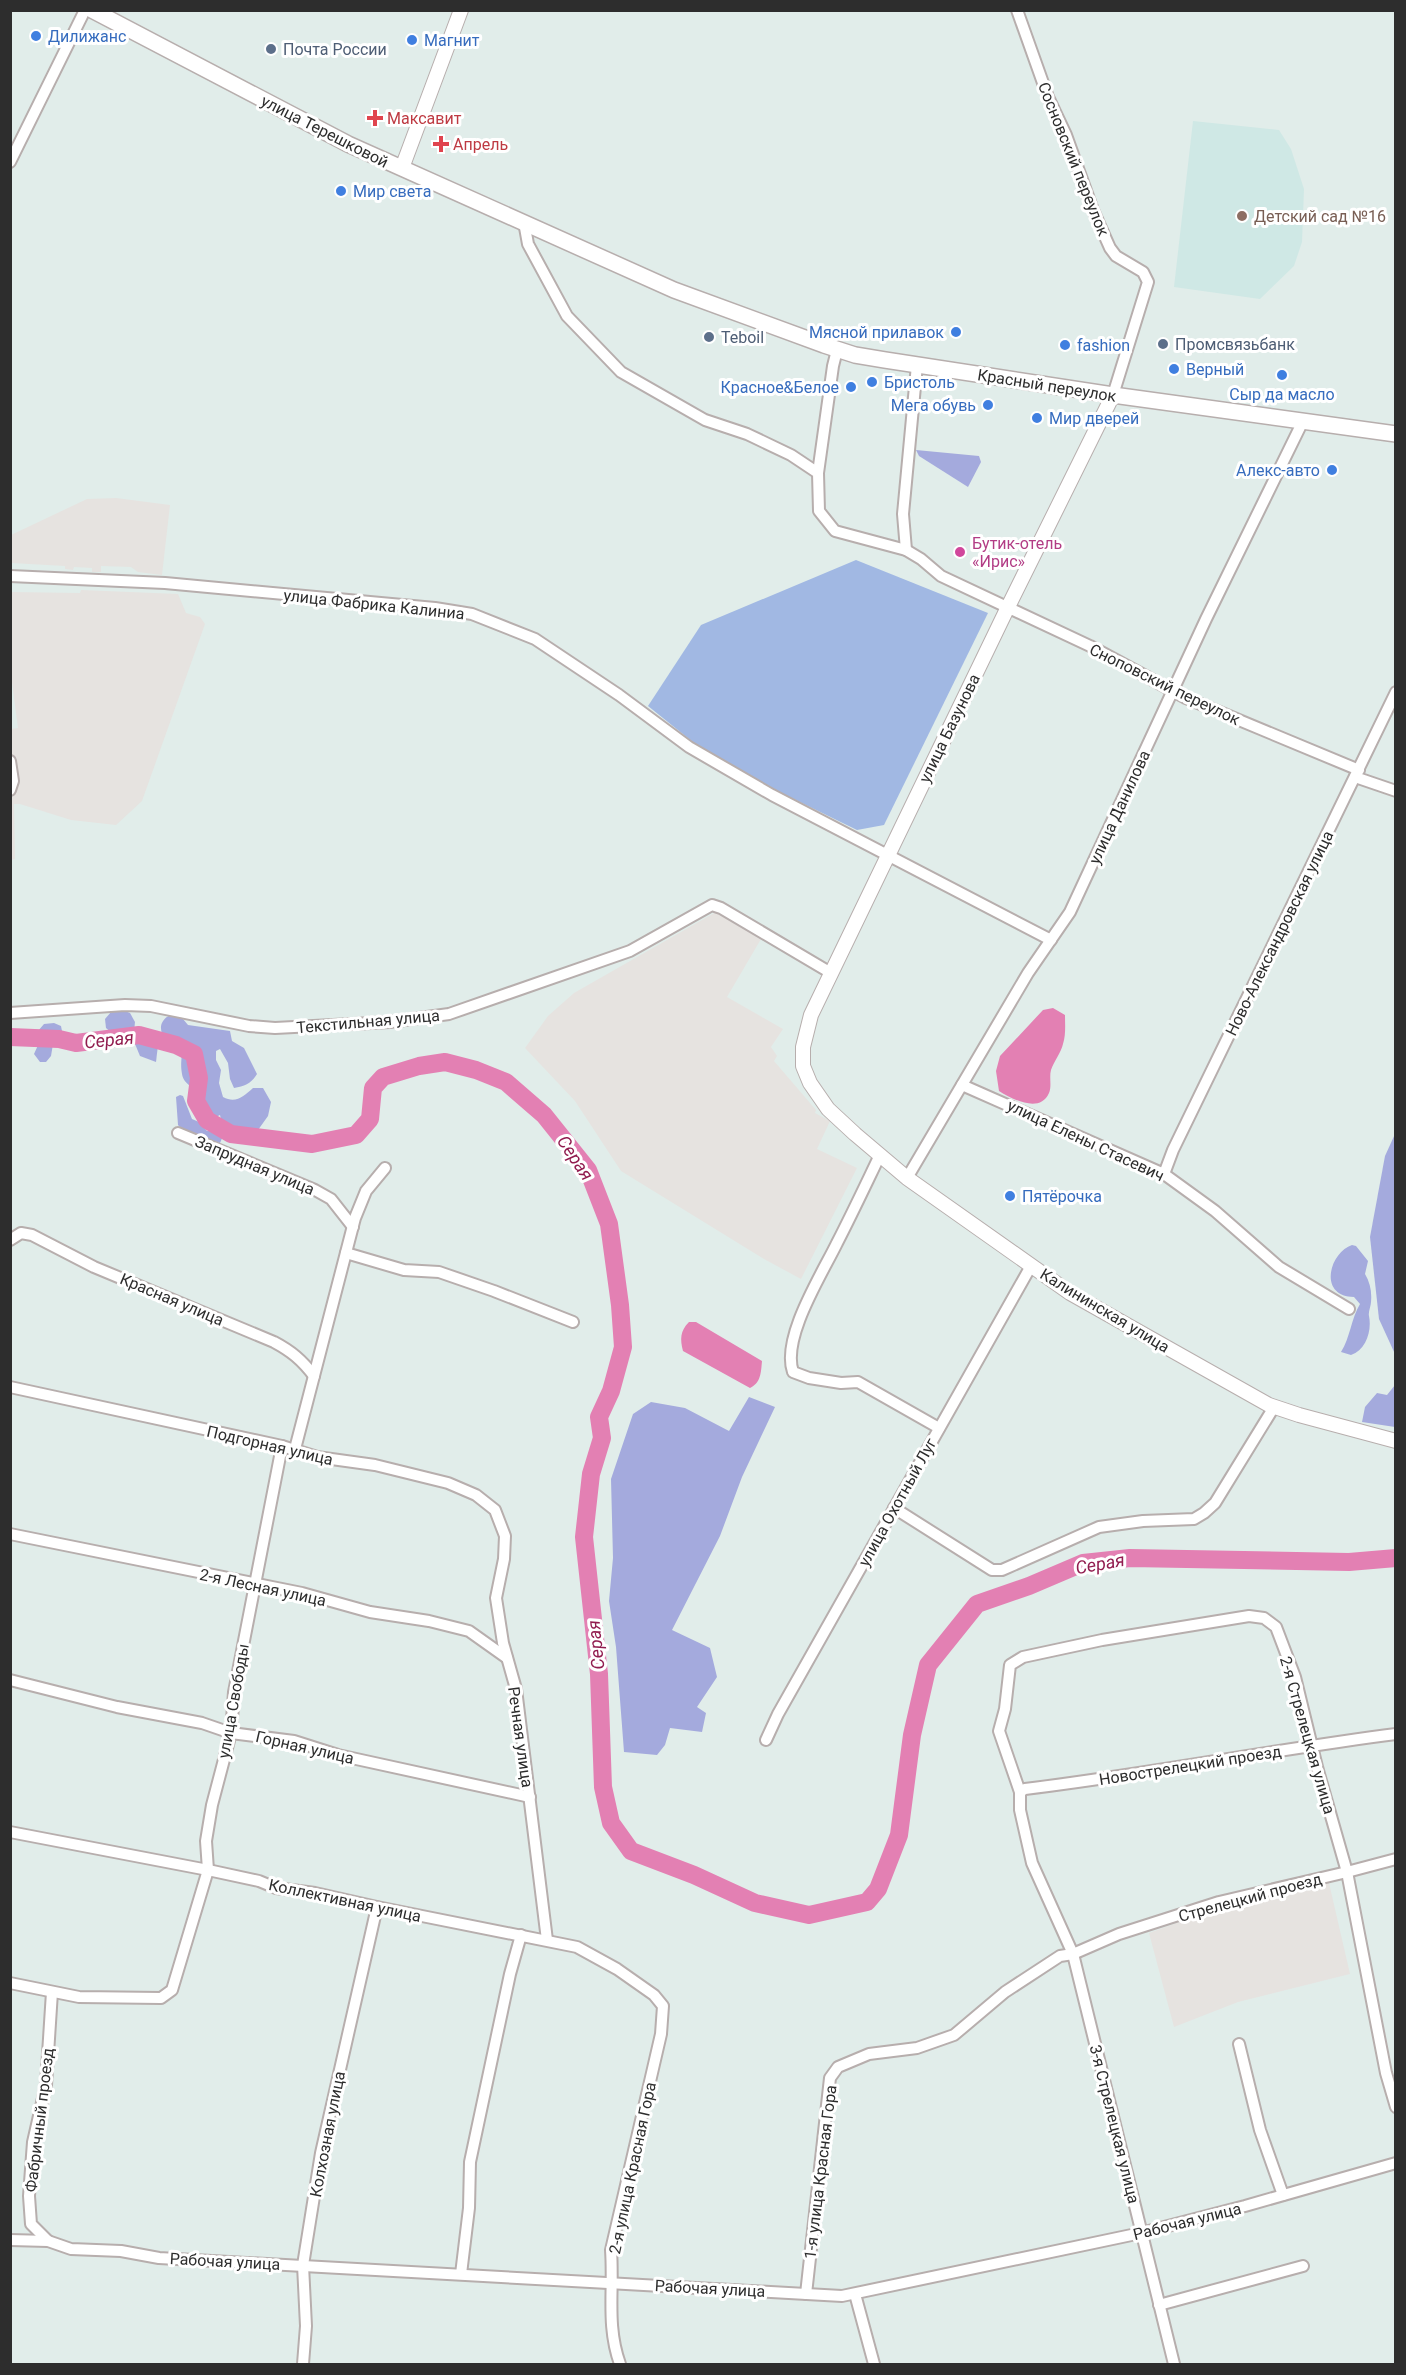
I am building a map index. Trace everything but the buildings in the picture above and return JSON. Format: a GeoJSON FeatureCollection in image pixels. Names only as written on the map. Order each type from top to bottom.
{"type":"FeatureCollection","features":[{"type":"Feature","properties":{"kind":"main road","name":"улица Терешковой"},"geometry":{"type":"LineString","coordinates":[[92,10],[348,144],[674,290]]}},
{"type":"Feature","properties":{"kind":"main road","name":"Красный переулок"},"geometry":{"type":"LineString","coordinates":[[674,290],[855,355],[1113,395],[1395,434]]}},
{"type":"Feature","properties":{"kind":"street"},"geometry":{"type":"LineString","coordinates":[[10,162],[85,10]]}},
{"type":"Feature","properties":{"kind":"street"},"geometry":{"type":"LineString","coordinates":[[402,168],[461,10]]}},
{"type":"Feature","properties":{"kind":"street","name":"Сосновский переулок"},"geometry":{"type":"LineString","coordinates":[[1017,10],[1048,97],[1066,135],[1093,210],[1110,248],[1116,256],[1143,272],[1148,282],[1113,395]]}},
{"type":"Feature","properties":{"kind":"street"},"geometry":{"type":"LineString","coordinates":[[524,222],[528,244],[567,316],[621,372],[705,420],[747,434],[791,455],[818,472]]}},
{"type":"Feature","properties":{"kind":"street","name":"Сноповский переулок"},"geometry":{"type":"LineString","coordinates":[[837,350],[818,472],[819,511],[835,531],[906,550],[941,576],[1007,609],[1090,646],[1186,698],[1395,791]]}},
{"type":"Feature","properties":{"kind":"street"},"geometry":{"type":"LineString","coordinates":[[906,550],[903,514],[917,365]]}},
{"type":"Feature","properties":{"kind":"street","name":"улица Базунова"},"geometry":{"type":"LineString","coordinates":[[803,1066],[803,1047],[811,1015],[1113,395]]}},
{"type":"Feature","properties":{"kind":"street","name":"улица Данилова"},"geometry":{"type":"LineString","coordinates":[[908,1178],[1028,973],[1070,912],[1255,515],[1303,421]]}},
{"type":"Feature","properties":{"kind":"street","name":"улица Фабрика Калиниа"},"geometry":{"type":"LineString","coordinates":[[10,576],[165,583],[415,606],[472,614],[535,639],[619,695],[689,747],[772,795],[1051,940]]}},
{"type":"Feature","properties":{"kind":"street","name":"Ново-Александровская улица"},"geometry":{"type":"LineString","coordinates":[[1164,1174],[1173,1150],[1395,692]]}},
{"type":"Feature","properties":{"kind":"street"},"geometry":{"type":"LineString","coordinates":[[10,761],[13,781],[10,790]]}},
{"type":"Feature","properties":{"kind":"street","name":"Текстильная улица"},"geometry":{"type":"LineString","coordinates":[[10,1013],[125,1005],[152,1006],[249,1026],[275,1028],[390,1022],[449,1014],[630,951],[712,905],[721,908],[831,973]]}},
{"type":"Feature","properties":{"kind":"street","name":"Калининская улица"},"geometry":{"type":"LineString","coordinates":[[803,1066],[810,1083],[828,1109],[880,1155],[908,1178],[1070,1293],[1274,1407],[1299,1416],[1395,1441]]}},
{"type":"Feature","properties":{"kind":"street","name":"улица Елены Стасевич"},"geometry":{"type":"LineString","coordinates":[[962,1084],[1164,1174],[1215,1211],[1279,1267],[1349,1309]]}},
{"type":"Feature","properties":{"kind":"street","name":"Запрудная улица"},"geometry":{"type":"LineString","coordinates":[[178,1133],[315,1190],[331,1199],[353,1227]]}},
{"type":"Feature","properties":{"kind":"street"},"geometry":{"type":"LineString","coordinates":[[880,1155],[808,1298],[791,1350],[790,1364],[793,1372],[810,1378],[841,1383],[858,1382],[939,1428]]}},
{"type":"Feature","properties":{"kind":"street"},"geometry":{"type":"LineString","coordinates":[[295,1449],[353,1227],[366,1191],[385,1168]]}},
{"type":"Feature","properties":{"kind":"street","name":"Красная улица"},"geometry":{"type":"LineString","coordinates":[[10,1240],[21,1233],[32,1235],[94,1267],[274,1342],[290,1350],[302,1360],[314,1376]]}},
{"type":"Feature","properties":{"kind":"street"},"geometry":{"type":"LineString","coordinates":[[346,1253],[404,1270],[439,1272],[573,1322]]}},
{"type":"Feature","properties":{"kind":"street","name":"улица Охотный Луг"},"geometry":{"type":"LineString","coordinates":[[766,1740],[778,1714],[1031,1266]]}},
{"type":"Feature","properties":{"kind":"street","name":"Подгорная улица"},"geometry":{"type":"LineString","coordinates":[[10,1387],[282,1446],[317,1457],[375,1465],[448,1483],[476,1495],[495,1510],[505,1536]]}},
{"type":"Feature","properties":{"kind":"street"},"geometry":{"type":"LineString","coordinates":[[894,1508],[992,1570],[1015,1566],[1099,1527],[1143,1521],[1194,1519],[1204,1514],[1215,1503],[1274,1407]]}},
{"type":"Feature","properties":{"kind":"street","name":"улица Свободы"},"geometry":{"type":"LineString","coordinates":[[52,1992],[79,1997],[161,1998],[172,1990],[208,1870],[206,1841],[212,1805],[231,1733],[234,1692],[282,1446]]}},
{"type":"Feature","properties":{"kind":"street","name":"2-я Лесная улица"},"geometry":{"type":"LineString","coordinates":[[10,1534],[302,1593],[370,1612],[429,1621],[469,1631],[507,1658]]}},
{"type":"Feature","properties":{"kind":"street","name":"Речная улица"},"geometry":{"type":"LineString","coordinates":[[505,1536],[504,1559],[496,1599],[507,1658],[516,1689],[547,1940]]}},
{"type":"Feature","properties":{"kind":"street","name":"2-я Стрелецкая улица"},"geometry":{"type":"LineString","coordinates":[[999,1731],[1005,1709],[1010,1665],[1023,1657],[1102,1640],[1249,1616],[1264,1618],[1276,1627],[1295,1677],[1311,1745],[1347,1872],[1386,2073],[1395,2107]]}},
{"type":"Feature","properties":{"kind":"street","name":"Горная улица"},"geometry":{"type":"LineString","coordinates":[[10,1680],[117,1707],[202,1723],[231,1733],[294,1741],[338,1755],[530,1797]]}},
{"type":"Feature","properties":{"kind":"street","name":"3-я Стрелецкая улица"},"geometry":{"type":"LineString","coordinates":[[999,1731],[1020,1792],[1020,1810],[1032,1863],[1073,1954],[1159,2305],[1171,2364]]}},
{"type":"Feature","properties":{"kind":"street","name":"Новострелецкий проезд"},"geometry":{"type":"LineString","coordinates":[[1020,1792],[1025,1789],[1121,1778],[1311,1745],[1395,1734]]}},
{"type":"Feature","properties":{"kind":"street","name":"Коллективная улица"},"geometry":{"type":"LineString","coordinates":[[10,1832],[208,1870],[259,1881],[276,1888],[315,1893],[577,1947],[617,1969],[654,1995],[663,2006]]}},
{"type":"Feature","properties":{"kind":"street","name":"Стрелецкий проезд"},"geometry":{"type":"LineString","coordinates":[[1073,1954],[1119,1934],[1219,1902],[1347,1872],[1395,1858]]}},
{"type":"Feature","properties":{"kind":"street","name":"Колхозная улица"},"geometry":{"type":"LineString","coordinates":[[303,2364],[306,2326],[303,2265],[321,2153],[377,1907]]}},
{"type":"Feature","properties":{"kind":"street"},"geometry":{"type":"LineString","coordinates":[[461,2274],[469,2208],[470,2162],[510,1974],[521,1935]]}},
{"type":"Feature","properties":{"kind":"street","name":"1-я улица Красная Гора"},"geometry":{"type":"LineString","coordinates":[[806,2294],[830,2078],[838,2067],[869,2054],[917,2048],[954,2034],[1005,1992],[1060,1956],[1073,1954]]}},
{"type":"Feature","properties":{"kind":"street"},"geometry":{"type":"LineString","coordinates":[[10,1983],[52,1992]]}},
{"type":"Feature","properties":{"kind":"street","name":"Фабричный проезд"},"geometry":{"type":"LineString","coordinates":[[48,2241],[31,2224],[29,2196],[33,2142],[46,2085],[52,1992]]}},
{"type":"Feature","properties":{"kind":"street","name":"2-я улица Красная Гора"},"geometry":{"type":"LineString","coordinates":[[620,2364],[610,2321],[613,2282],[611,2250],[661,2034],[663,2006]]}},
{"type":"Feature","properties":{"kind":"street"},"geometry":{"type":"LineString","coordinates":[[1239,2044],[1260,2130],[1283,2195]]}},
{"type":"Feature","properties":{"kind":"street","name":"Рабочая улица"},"geometry":{"type":"LineString","coordinates":[[10,2240],[48,2241],[71,2249],[121,2252],[159,2258],[842,2296],[1141,2233],[1395,2163]]}},
{"type":"Feature","properties":{"kind":"street"},"geometry":{"type":"LineString","coordinates":[[1159,2305],[1303,2266]]}},
{"type":"Feature","properties":{"kind":"street"},"geometry":{"type":"LineString","coordinates":[[855,2294],[874,2364]]}},
{"type":"Feature","properties":{"kind":"shaded area","name":"Детский сад №16"},"geometry":{"type":"Polygon","coordinates":[[[1193,121],[1279,130],[1291,149],[1304,189],[1302,242],[1294,266],[1260,299],[1174,287],[1193,121]]]}},
{"type":"Feature","properties":{"kind":"shaded area"},"geometry":{"type":"Polygon","coordinates":[[[916,450],[979,456],[981,462],[968,487],[919,456],[916,450]]]}},
{"type":"Feature","properties":{"kind":"shaded area"},"geometry":{"type":"Polygon","coordinates":[[[116,498],[170,505],[162,575],[138,572],[131,567],[101,566],[101,572],[92,572],[92,568],[74,567],[73,570],[65,569],[65,566],[11,563],[11,535],[87,499],[116,498]]]}},
{"type":"Feature","properties":{"kind":"shaded area"},"geometry":{"type":"Polygon","coordinates":[[[856,560],[988,613],[884,825],[857,830],[765,785],[704,751],[648,706],[701,625],[856,560]]]}},
{"type":"Feature","properties":{"kind":"shaded area"},"geometry":{"type":"Polygon","coordinates":[[[81,590],[178,594],[186,613],[200,617],[205,624],[142,801],[116,825],[71,820],[14,804],[15,859],[11,860],[11,729],[18,728],[11,675],[10,592],[80,593],[81,590]]]}},
{"type":"Feature","properties":{"kind":"shaded area"},"geometry":{"type":"Polygon","coordinates":[[[716,912],[761,939],[727,997],[783,1029],[771,1047],[777,1056],[774,1061],[816,1110],[815,1113],[830,1121],[817,1149],[857,1168],[801,1279],[764,1259],[621,1171],[575,1101],[525,1048],[548,1016],[574,993],[716,912]]]}},
{"type":"Feature","properties":{"kind":"shaded area"},"geometry":{"type":"Polygon","coordinates":[[[1053,1008],[1065,1015],[1065,1033],[1062,1047],[1051,1070],[1049,1093],[1039,1103],[1018,1101],[999,1091],[996,1071],[1000,1056],[1043,1010],[1053,1008]]]}},
{"type":"Feature","properties":{"kind":"shaded area"},"geometry":{"type":"Polygon","coordinates":[[[120,1009],[130,1013],[135,1022],[134,1032],[112,1033],[106,1028],[105,1019],[111,1012],[120,1009]]]}},
{"type":"Feature","properties":{"kind":"shaded area"},"geometry":{"type":"Polygon","coordinates":[[[178,1013],[188,1025],[230,1031],[232,1041],[244,1048],[257,1074],[245,1085],[234,1088],[228,1063],[220,1049],[216,1051],[216,1060],[221,1070],[219,1083],[223,1097],[232,1100],[243,1096],[253,1088],[263,1088],[271,1102],[268,1116],[252,1136],[240,1139],[224,1132],[220,1115],[217,1124],[210,1126],[206,1123],[204,1105],[200,1095],[183,1078],[178,1044],[175,1038],[167,1041],[161,1031],[164,1019],[178,1013]]]}},
{"type":"Feature","properties":{"kind":"shaded area"},"geometry":{"type":"Polygon","coordinates":[[[54,1023],[61,1026],[63,1036],[58,1043],[53,1044],[51,1056],[46,1062],[40,1062],[34,1054],[39,1043],[38,1031],[44,1024],[54,1023]]]}},
{"type":"Feature","properties":{"kind":"shaded area"},"geometry":{"type":"Polygon","coordinates":[[[142,1032],[156,1037],[158,1045],[156,1062],[140,1056],[135,1044],[135,1034],[142,1032]]]}},
{"type":"Feature","properties":{"kind":"shaded area"},"geometry":{"type":"Polygon","coordinates":[[[183,1096],[192,1119],[199,1122],[207,1131],[220,1131],[223,1136],[220,1143],[183,1131],[178,1125],[176,1097],[183,1096]]]}},
{"type":"Feature","properties":{"kind":"shaded area"},"geometry":{"type":"Polygon","coordinates":[[[1395,1134],[1395,1354],[1379,1319],[1370,1237],[1385,1156],[1395,1134]]]}},
{"type":"Feature","properties":{"kind":"shaded area"},"geometry":{"type":"Polygon","coordinates":[[[1352,1245],[1356,1246],[1368,1261],[1365,1274],[1371,1291],[1371,1304],[1367,1339],[1361,1349],[1351,1355],[1341,1352],[1360,1304],[1354,1297],[1342,1295],[1335,1289],[1331,1282],[1331,1273],[1338,1256],[1352,1245]]]}},
{"type":"Feature","properties":{"kind":"shaded area"},"geometry":{"type":"Polygon","coordinates":[[[689,1322],[696,1322],[762,1361],[760,1377],[754,1386],[750,1388],[683,1351],[682,1335],[689,1322]]]}},
{"type":"Feature","properties":{"kind":"shaded area"},"geometry":{"type":"Polygon","coordinates":[[[1395,1385],[1395,1427],[1362,1422],[1365,1407],[1377,1393],[1387,1395],[1395,1385]]]}},
{"type":"Feature","properties":{"kind":"shaded area"},"geometry":{"type":"Polygon","coordinates":[[[749,1397],[775,1407],[742,1477],[720,1536],[672,1630],[710,1648],[717,1677],[697,1707],[706,1713],[702,1732],[670,1728],[665,1745],[657,1755],[624,1752],[616,1647],[609,1601],[613,1558],[611,1479],[633,1414],[651,1402],[685,1408],[729,1431],[749,1397]]]}},
{"type":"Feature","properties":{"kind":"shaded area"},"geometry":{"type":"Polygon","coordinates":[[[1329,1883],[1350,1974],[1238,2002],[1174,2027],[1149,1933],[1224,1906],[1329,1883]]]}},
{"type":"Feature","properties":{"kind":"waterway","name":"Серая"},"geometry":{"type":"LineString","coordinates":[[10,1037],[59,1039],[76,1043],[139,1035],[176,1045],[194,1054],[199,1078],[196,1101],[207,1120],[231,1134],[312,1144],[356,1135],[370,1119],[373,1088],[383,1077],[419,1066],[445,1062],[476,1070],[506,1082],[544,1115],[588,1170],[609,1224],[620,1305],[623,1347],[611,1391],[599,1417],[602,1438],[591,1474],[584,1537],[599,1674],[603,1787],[611,1823],[631,1851],[694,1875],[755,1903],[809,1915],[867,1902],[878,1889],[899,1835],[912,1735],[928,1665],[977,1604],[1029,1586],[1083,1563],[1130,1558],[1349,1562],[1396,1558]]}},
{"type":"Feature","properties":{"kind":"place","name":"Дилижанс"},"geometry":{"type":"Point","coordinates":[36,36]}},
{"type":"Feature","properties":{"kind":"place","name":"Магнит"},"geometry":{"type":"Point","coordinates":[412,40]}},
{"type":"Feature","properties":{"kind":"place","name":"Почта России"},"geometry":{"type":"Point","coordinates":[271,49]}},
{"type":"Feature","properties":{"kind":"place","name":"Максавит"},"geometry":{"type":"Point","coordinates":[375,118]}},
{"type":"Feature","properties":{"kind":"place","name":"Апрель"},"geometry":{"type":"Point","coordinates":[441,144]}},
{"type":"Feature","properties":{"kind":"place","name":"Мир света"},"geometry":{"type":"Point","coordinates":[341,191]}},
{"type":"Feature","properties":{"kind":"place","name":"Детский сад №16"},"geometry":{"type":"Point","coordinates":[1242,216]}},
{"type":"Feature","properties":{"kind":"place","name":"Мясной прилавок"},"geometry":{"type":"Point","coordinates":[956,332]}},
{"type":"Feature","properties":{"kind":"place","name":"Teboil"},"geometry":{"type":"Point","coordinates":[709,337]}},
{"type":"Feature","properties":{"kind":"place","name":"Промсвязьбанк"},"geometry":{"type":"Point","coordinates":[1163,344]}},
{"type":"Feature","properties":{"kind":"place","name":"fashion"},"geometry":{"type":"Point","coordinates":[1065,345]}},
{"type":"Feature","properties":{"kind":"place","name":"Верный"},"geometry":{"type":"Point","coordinates":[1174,369]}},
{"type":"Feature","properties":{"kind":"place","name":"Сыр да масло"},"geometry":{"type":"Point","coordinates":[1282,375]}},
{"type":"Feature","properties":{"kind":"place","name":"Бристоль"},"geometry":{"type":"Point","coordinates":[872,382]}},
{"type":"Feature","properties":{"kind":"place","name":"Красное&Белое"},"geometry":{"type":"Point","coordinates":[851,387]}},
{"type":"Feature","properties":{"kind":"place","name":"Мега обувь"},"geometry":{"type":"Point","coordinates":[988,405]}},
{"type":"Feature","properties":{"kind":"place","name":"Мир дверей"},"geometry":{"type":"Point","coordinates":[1037,418]}},
{"type":"Feature","properties":{"kind":"place","name":"Алекс-авто"},"geometry":{"type":"Point","coordinates":[1332,470]}},
{"type":"Feature","properties":{"kind":"place","name":"Бутик-отель «Ирис»"},"geometry":{"type":"Point","coordinates":[960,552]}},
{"type":"Feature","properties":{"kind":"place","name":"Пятёрочка"},"geometry":{"type":"Point","coordinates":[1010,1196]}}]}
